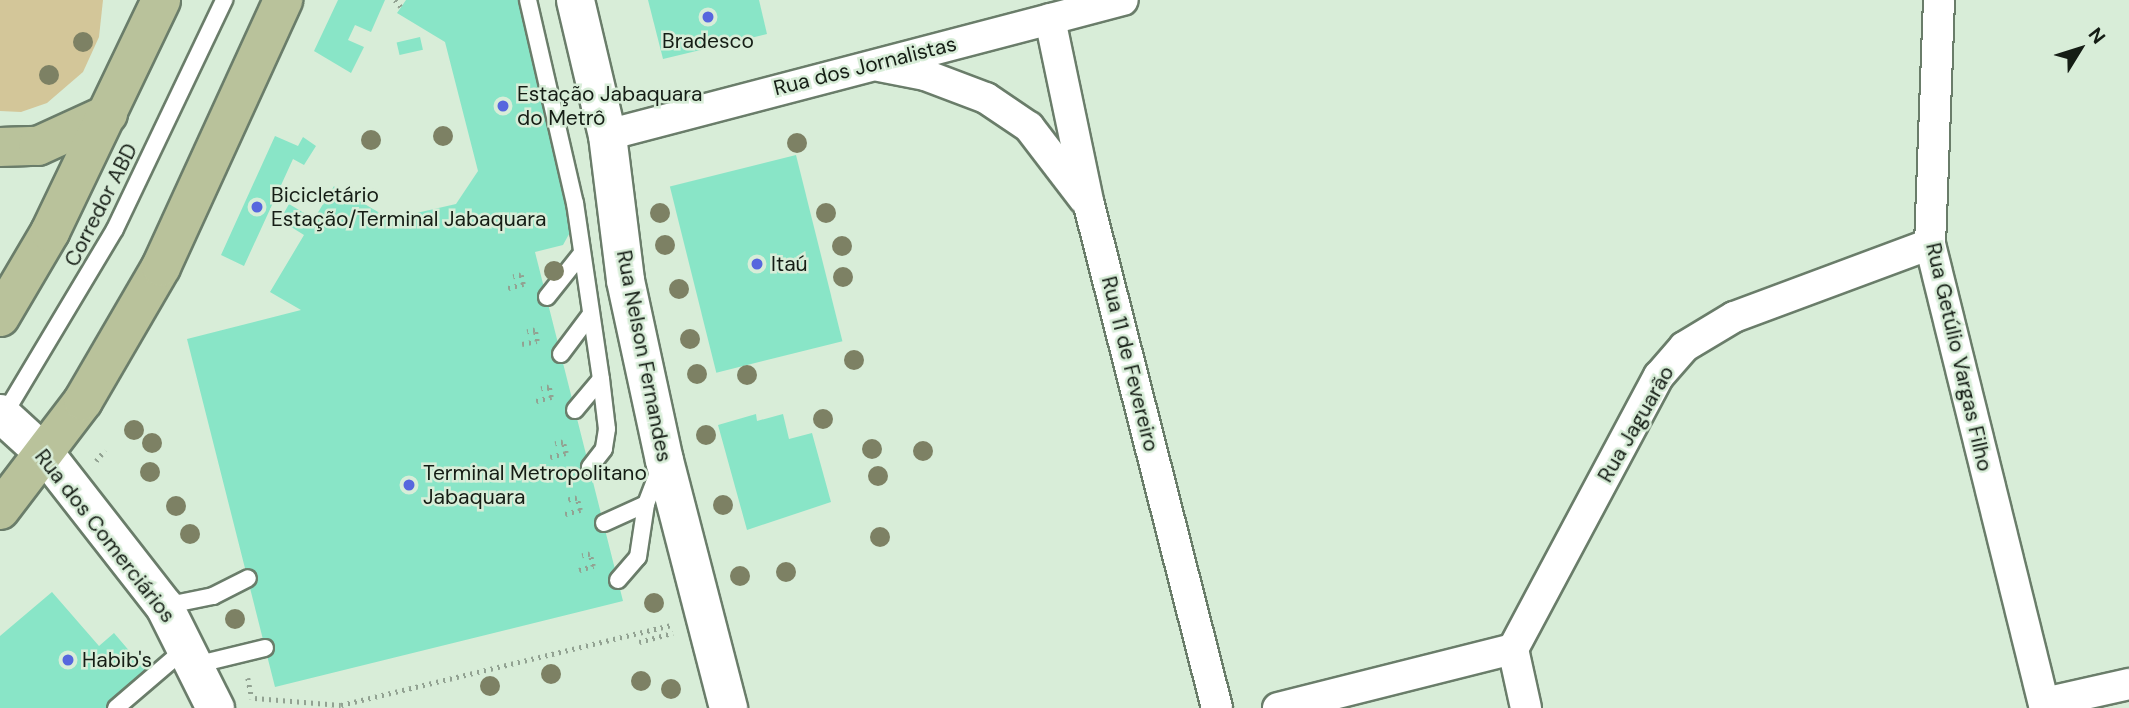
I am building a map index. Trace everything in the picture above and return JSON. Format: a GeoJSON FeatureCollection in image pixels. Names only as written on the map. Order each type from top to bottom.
{"type":"FeatureCollection","features":[{"type":"Feature","properties":{"kind":"main road"},"geometry":{"type":"LineString","coordinates":[[0,317],[50,232],[161,0]]}},
{"type":"Feature","properties":{"kind":"main road"},"geometry":{"type":"LineString","coordinates":[[0,510],[46,455],[161,267],[283,0]]}},
{"type":"Feature","properties":{"kind":"main road"},"geometry":{"type":"LineString","coordinates":[[0,147],[38,146],[108,114]]}},
{"type":"Feature","properties":{"kind":"street","name":"Rua Nelson Fernandes"},"geometry":{"type":"LineString","coordinates":[[575,0],[607,135],[625,280],[664,460],[728,708]]}},
{"type":"Feature","properties":{"kind":"street","name":"Rua dos Jornalistas"},"geometry":{"type":"LineString","coordinates":[[607,135],[868,64],[1124,0]]}},
{"type":"Feature","properties":{"kind":"street","name":"Rua Getúlio Vargas Filho"},"geometry":{"type":"LineString","coordinates":[[1939,0],[1930,244],[2044,706]]}},
{"type":"Feature","properties":{"kind":"street","name":"Rua 11 de Fevereiro"},"geometry":{"type":"LineString","coordinates":[[1050,19],[1089,205],[1217,708]]}},
{"type":"Feature","properties":{"kind":"street"},"geometry":{"type":"LineString","coordinates":[[868,64],[925,75],[986,98],[1029,127],[1089,205]]}},
{"type":"Feature","properties":{"kind":"street","name":"Rua Jaguarão"},"geometry":{"type":"LineString","coordinates":[[1513,649],[1659,376],[1684,347],[1734,317],[1930,244]]}},
{"type":"Feature","properties":{"kind":"street","name":"Rua dos Comerciários"},"geometry":{"type":"LineString","coordinates":[[1,416],[46,455],[164,606],[215,708]]}},
{"type":"Feature","properties":{"kind":"street"},"geometry":{"type":"LineString","coordinates":[[1278,708],[1513,649],[1526,708]]}},
{"type":"Feature","properties":{"kind":"street"},"geometry":{"type":"LineString","coordinates":[[2044,706],[2129,684]]}},
{"type":"Feature","properties":{"kind":"lane","name":"Corredor ABD"},"geometry":{"type":"LineString","coordinates":[[1,416],[115,229],[224,0]]}},
{"type":"Feature","properties":{"kind":"lane"},"geometry":{"type":"LineString","coordinates":[[528,0],[582,253],[601,379],[607,429],[604,449],[590,467]]}},
{"type":"Feature","properties":{"kind":"lane"},"geometry":{"type":"LineString","coordinates":[[547,298],[582,253]]}},
{"type":"Feature","properties":{"kind":"lane"},"geometry":{"type":"LineString","coordinates":[[561,354],[591,314]]}},
{"type":"Feature","properties":{"kind":"lane"},"geometry":{"type":"LineString","coordinates":[[575,410],[601,379]]}},
{"type":"Feature","properties":{"kind":"lane"},"geometry":{"type":"LineString","coordinates":[[618,580],[638,557],[646,504],[664,460]]}},
{"type":"Feature","properties":{"kind":"lane"},"geometry":{"type":"LineString","coordinates":[[604,523],[646,504]]}},
{"type":"Feature","properties":{"kind":"lane"},"geometry":{"type":"LineString","coordinates":[[164,606],[213,596],[248,578]]}},
{"type":"Feature","properties":{"kind":"lane"},"geometry":{"type":"LineString","coordinates":[[116,708],[191,656],[265,648]]}},
{"type":"Feature","properties":{"kind":"path"},"geometry":{"type":"LineString","coordinates":[[394,0],[401,7]]}},
{"type":"Feature","properties":{"kind":"path"},"geometry":{"type":"LineString","coordinates":[[508,288],[523,284],[521,275],[513,277]]}},
{"type":"Feature","properties":{"kind":"path"},"geometry":{"type":"LineString","coordinates":[[522,344],[537,341],[535,330],[527,332]]}},
{"type":"Feature","properties":{"kind":"path"},"geometry":{"type":"LineString","coordinates":[[536,401],[551,397],[549,387],[541,389]]}},
{"type":"Feature","properties":{"kind":"path"},"geometry":{"type":"LineString","coordinates":[[550,457],[566,453],[563,442],[555,444]]}},
{"type":"Feature","properties":{"kind":"path"},"geometry":{"type":"LineString","coordinates":[[565,514],[580,510],[577,498],[568,500]]}},
{"type":"Feature","properties":{"kind":"path"},"geometry":{"type":"LineString","coordinates":[[579,570],[593,566],[590,554],[582,556]]}},
{"type":"Feature","properties":{"kind":"path"},"geometry":{"type":"LineString","coordinates":[[255,698],[341,705],[674,624],[677,632]]}},
{"type":"Feature","properties":{"kind":"path"},"geometry":{"type":"LineString","coordinates":[[639,642],[660,637]]}},
{"type":"Feature","properties":{"kind":"shaded area"},"geometry":{"type":"Polygon","coordinates":[[[0,0],[103,0],[99,37],[83,72],[47,103],[21,112],[0,111],[0,0]]]}},
{"type":"Feature","properties":{"kind":"building"},"geometry":{"type":"Polygon","coordinates":[[[338,0],[385,0],[371,32],[355,25],[348,40],[364,47],[351,73],[314,51],[338,0]]]}},
{"type":"Feature","properties":{"kind":"building","name":"Terminal Metropolitano Jabaquara"},"geometry":{"type":"Polygon","coordinates":[[[406,0],[518,0],[574,225],[563,245],[535,252],[623,601],[275,687],[187,339],[301,310],[270,292],[304,235],[280,220],[289,204],[314,219],[334,186],[390,219],[456,204],[478,171],[445,42],[397,13],[406,0]]]}},
{"type":"Feature","properties":{"kind":"building","name":"Bradesco"},"geometry":{"type":"Polygon","coordinates":[[[648,0],[759,0],[767,34],[663,59],[648,0]]]}},
{"type":"Feature","properties":{"kind":"building"},"geometry":{"type":"Polygon","coordinates":[[[420,37],[423,50],[400,55],[397,42],[420,37]]]}},
{"type":"Feature","properties":{"kind":"building","name":"Bicicletário Estação/Terminal Jabaquara"},"geometry":{"type":"Polygon","coordinates":[[[275,136],[298,146],[303,137],[316,146],[304,165],[293,159],[244,266],[221,255],[275,136]]]}},
{"type":"Feature","properties":{"kind":"building","name":"Itaú"},"geometry":{"type":"Polygon","coordinates":[[[796,155],[842,341],[716,373],[670,186],[796,155]]]}},
{"type":"Feature","properties":{"kind":"building"},"geometry":{"type":"Polygon","coordinates":[[[756,414],[757,421],[783,414],[789,439],[812,433],[831,502],[747,530],[718,425],[756,414]]]}},
{"type":"Feature","properties":{"kind":"building","name":"Habib's"},"geometry":{"type":"Polygon","coordinates":[[[52,592],[99,646],[114,633],[149,674],[110,708],[0,708],[0,636],[52,592]]]}},
{"type":"Feature","properties":{"kind":"place","name":"Bradesco"},"geometry":{"type":"Point","coordinates":[708,17]}},
{"type":"Feature","properties":{"kind":"place","name":"Estação Jabaquara do Metrô"},"geometry":{"type":"Point","coordinates":[503,106]}},
{"type":"Feature","properties":{"kind":"place","name":"Bicicletário Estação/Terminal Jabaquara"},"geometry":{"type":"Point","coordinates":[257,207]}},
{"type":"Feature","properties":{"kind":"place","name":"Itaú"},"geometry":{"type":"Point","coordinates":[757,264]}},
{"type":"Feature","properties":{"kind":"place","name":"Terminal Metropolitano Jabaquara"},"geometry":{"type":"Point","coordinates":[409,485]}},
{"type":"Feature","properties":{"kind":"place","name":"Habib's"},"geometry":{"type":"Point","coordinates":[68,660]}}]}
